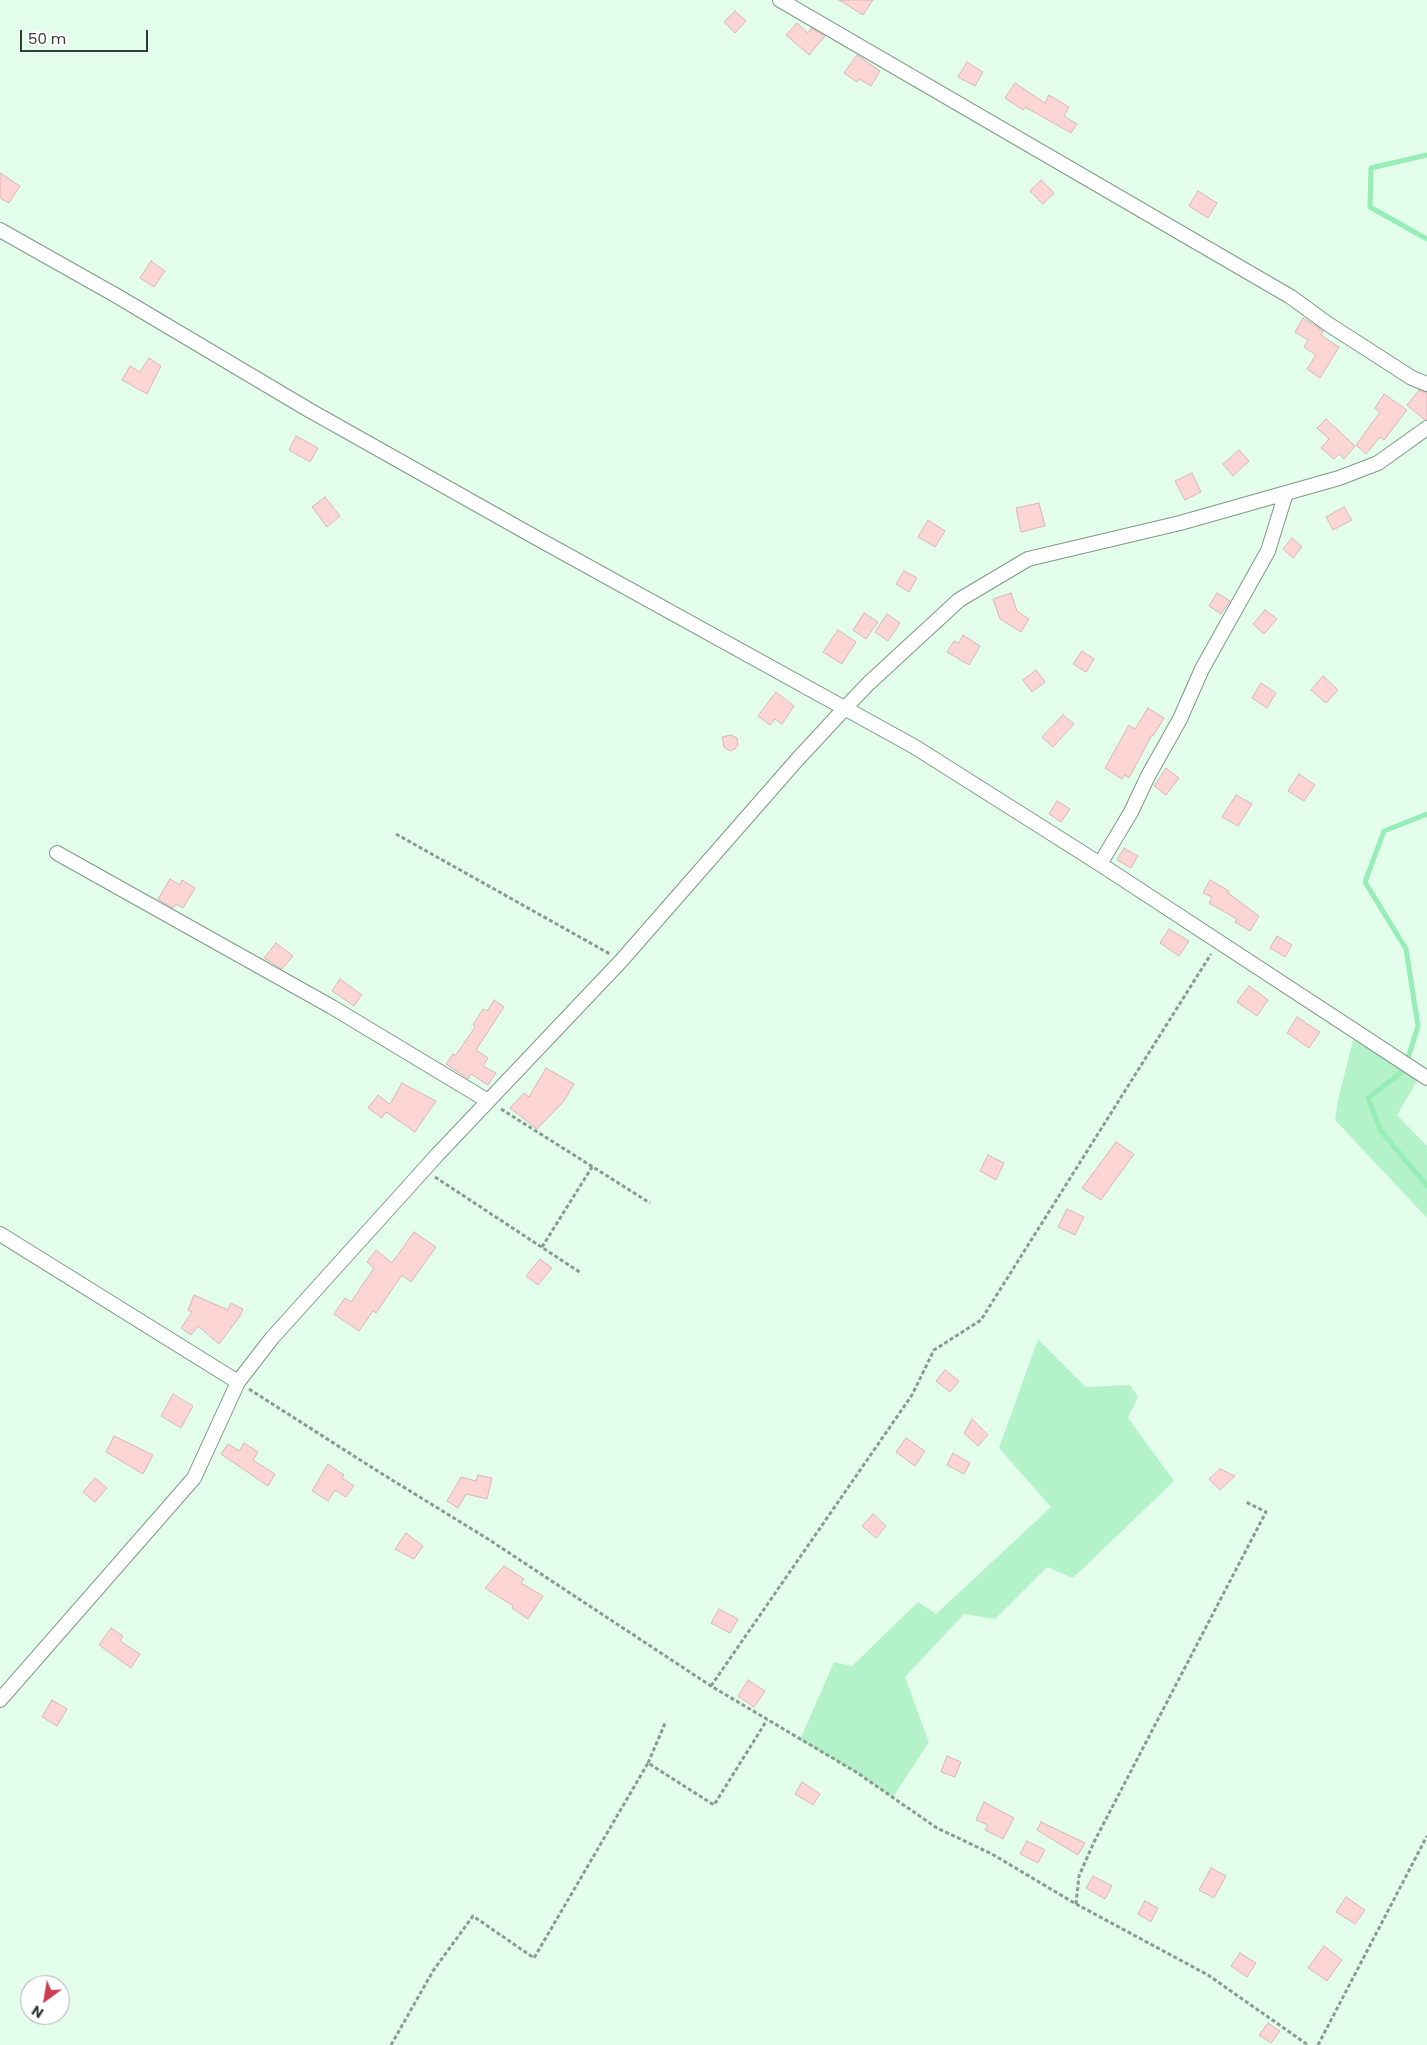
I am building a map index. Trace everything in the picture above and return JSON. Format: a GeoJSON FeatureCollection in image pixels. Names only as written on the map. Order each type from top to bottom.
{"type":"FeatureCollection","features":[{"type":"Feature","properties":{"kind":"street"},"geometry":{"type":"LineString","coordinates":[[780,0],[1284,292],[1328,324],[1412,378],[1427,384]]}},
{"type":"Feature","properties":{"kind":"street"},"geometry":{"type":"LineString","coordinates":[[0,230],[317,414],[533,536],[915,747],[1100,864],[1427,1078]]}},
{"type":"Feature","properties":{"kind":"street"},"geometry":{"type":"LineString","coordinates":[[0,1700],[194,1478],[238,1382],[272,1338],[488,1101],[621,961],[796,761],[845,708],[869,683],[959,600],[1028,558],[1180,523],[1339,478],[1378,464],[1427,428]]}},
{"type":"Feature","properties":{"kind":"street"},"geometry":{"type":"LineString","coordinates":[[1100,864],[1131,812],[1148,776],[1180,719],[1202,669],[1268,551],[1286,493]]}},
{"type":"Feature","properties":{"kind":"street"},"geometry":{"type":"LineString","coordinates":[[57,853],[332,1007],[488,1101]]}},
{"type":"Feature","properties":{"kind":"street"},"geometry":{"type":"LineString","coordinates":[[0,1234],[238,1382]]}},
{"type":"Feature","properties":{"kind":"path"},"geometry":{"type":"LineString","coordinates":[[396,834],[621,961]]}},
{"type":"Feature","properties":{"kind":"path"},"geometry":{"type":"LineString","coordinates":[[711,1686],[912,1395],[934,1350],[981,1320],[1219,942]]}},
{"type":"Feature","properties":{"kind":"path"},"geometry":{"type":"LineString","coordinates":[[488,1101],[650,1202]]}},
{"type":"Feature","properties":{"kind":"path"},"geometry":{"type":"LineString","coordinates":[[542,1247],[592,1167]]}},
{"type":"Feature","properties":{"kind":"path"},"geometry":{"type":"LineString","coordinates":[[425,1170],[581,1273]]}},
{"type":"Feature","properties":{"kind":"path"},"geometry":{"type":"LineString","coordinates":[[238,1382],[488,1540],[711,1686],[856,1772],[937,1828],[992,1854],[1076,1904],[1208,1975],[1308,2045]]}},
{"type":"Feature","properties":{"kind":"path"},"geometry":{"type":"LineString","coordinates":[[1076,1904],[1079,1876],[1094,1842],[1266,1512],[1246,1502]]}},
{"type":"Feature","properties":{"kind":"path"},"geometry":{"type":"LineString","coordinates":[[648,1763],[714,1805],[767,1720]]}},
{"type":"Feature","properties":{"kind":"path"},"geometry":{"type":"LineString","coordinates":[[391,2045],[433,1971],[473,1916],[534,1958],[648,1763],[666,1721]]}},
{"type":"Feature","properties":{"kind":"path"},"geometry":{"type":"LineString","coordinates":[[1318,2045],[1427,1836]]}},
{"type":"Feature","properties":{"kind":"green space"},"geometry":{"type":"Polygon","coordinates":[[[1355,1032],[1421,1074],[1397,1115],[1427,1146],[1427,1218],[1335,1120],[1338,1100],[1355,1032]]]}},
{"type":"Feature","properties":{"kind":"green space"},"geometry":{"type":"Polygon","coordinates":[[[1038,1339],[1086,1387],[1130,1385],[1138,1397],[1128,1418],[1174,1481],[1073,1578],[1047,1567],[995,1619],[964,1614],[905,1677],[929,1742],[893,1797],[856,1772],[800,1740],[834,1662],[852,1666],[918,1602],[936,1614],[1051,1507],[999,1448],[1038,1339]]]}},
{"type":"Feature","properties":{"kind":"building"},"geometry":{"type":"Polygon","coordinates":[[[839,0],[873,0],[863,15],[839,0]]]}},
{"type":"Feature","properties":{"kind":"building"},"geometry":{"type":"Polygon","coordinates":[[[735,11],[746,21],[735,33],[724,22],[735,11]]]}},
{"type":"Feature","properties":{"kind":"building"},"geometry":{"type":"Polygon","coordinates":[[[797,23],[808,33],[811,28],[825,36],[809,55],[786,35],[797,23]]]}},
{"type":"Feature","properties":{"kind":"building"},"geometry":{"type":"Polygon","coordinates":[[[857,55],[880,71],[871,86],[859,79],[857,82],[844,73],[857,55]]]}},
{"type":"Feature","properties":{"kind":"building"},"geometry":{"type":"Polygon","coordinates":[[[967,62],[983,72],[975,86],[958,77],[967,62]]]}},
{"type":"Feature","properties":{"kind":"building"},"geometry":{"type":"Polygon","coordinates":[[[1015,83],[1045,103],[1049,95],[1069,107],[1064,116],[1077,124],[1071,133],[1025,107],[1023,110],[1005,98],[1015,83]]]}},
{"type":"Feature","properties":{"kind":"building"},"geometry":{"type":"Polygon","coordinates":[[[0,173],[20,186],[9,203],[0,198],[0,173]]]}},
{"type":"Feature","properties":{"kind":"building"},"geometry":{"type":"Polygon","coordinates":[[[1041,180],[1054,193],[1043,204],[1030,191],[1041,180]]]}},
{"type":"Feature","properties":{"kind":"building"},"geometry":{"type":"Polygon","coordinates":[[[1198,191],[1217,203],[1208,218],[1189,206],[1198,191]]]}},
{"type":"Feature","properties":{"kind":"building"},"geometry":{"type":"Polygon","coordinates":[[[151,261],[165,271],[154,287],[140,278],[151,261]]]}},
{"type":"Feature","properties":{"kind":"building"},"geometry":{"type":"Polygon","coordinates":[[[1303,318],[1323,331],[1321,335],[1339,347],[1320,378],[1307,369],[1316,355],[1304,347],[1308,340],[1295,332],[1303,318]]]}},
{"type":"Feature","properties":{"kind":"building"},"geometry":{"type":"Polygon","coordinates":[[[149,358],[161,366],[147,394],[122,380],[130,366],[140,372],[149,358]]]}},
{"type":"Feature","properties":{"kind":"building"},"geometry":{"type":"Polygon","coordinates":[[[1419,390],[1427,393],[1427,419],[1425,420],[1407,405],[1419,390]]]}},
{"type":"Feature","properties":{"kind":"building"},"geometry":{"type":"Polygon","coordinates":[[[1384,394],[1407,410],[1384,440],[1380,437],[1366,454],[1356,445],[1380,412],[1375,408],[1384,394]]]}},
{"type":"Feature","properties":{"kind":"building"},"geometry":{"type":"Polygon","coordinates":[[[1326,419],[1355,446],[1344,459],[1339,454],[1334,459],[1321,448],[1329,439],[1317,428],[1326,419]]]}},
{"type":"Feature","properties":{"kind":"building"},"geometry":{"type":"Polygon","coordinates":[[[296,436],[318,448],[310,462],[289,450],[296,436]]]}},
{"type":"Feature","properties":{"kind":"building"},"geometry":{"type":"Polygon","coordinates":[[[1239,450],[1249,461],[1233,476],[1223,464],[1239,450]]]}},
{"type":"Feature","properties":{"kind":"building"},"geometry":{"type":"Polygon","coordinates":[[[1192,473],[1201,492],[1185,500],[1175,481],[1192,473]]]}},
{"type":"Feature","properties":{"kind":"building"},"geometry":{"type":"Polygon","coordinates":[[[325,497],[340,516],[327,527],[312,507],[325,497]]]}},
{"type":"Feature","properties":{"kind":"building"},"geometry":{"type":"Polygon","coordinates":[[[1039,503],[1045,526],[1021,532],[1016,508],[1039,503]]]}},
{"type":"Feature","properties":{"kind":"building"},"geometry":{"type":"Polygon","coordinates":[[[1344,507],[1352,520],[1333,530],[1326,517],[1344,507]]]}},
{"type":"Feature","properties":{"kind":"building"},"geometry":{"type":"Polygon","coordinates":[[[928,520],[945,531],[935,547],[918,537],[928,520]]]}},
{"type":"Feature","properties":{"kind":"building"},"geometry":{"type":"Polygon","coordinates":[[[1292,538],[1302,547],[1293,558],[1283,549],[1292,538]]]}},
{"type":"Feature","properties":{"kind":"building"},"geometry":{"type":"Polygon","coordinates":[[[904,571],[917,578],[909,592],[896,584],[904,571]]]}},
{"type":"Feature","properties":{"kind":"building"},"geometry":{"type":"Polygon","coordinates":[[[1011,593],[1017,611],[1029,619],[1021,632],[1000,619],[993,599],[1011,593]]]}},
{"type":"Feature","properties":{"kind":"building"},"geometry":{"type":"Polygon","coordinates":[[[1217,593],[1230,601],[1221,614],[1209,606],[1217,593]]]}},
{"type":"Feature","properties":{"kind":"building"},"geometry":{"type":"Polygon","coordinates":[[[1265,610],[1277,619],[1264,634],[1253,624],[1265,610]]]}},
{"type":"Feature","properties":{"kind":"building"},"geometry":{"type":"Polygon","coordinates":[[[864,613],[878,622],[866,639],[853,630],[864,613]]]}},
{"type":"Feature","properties":{"kind":"building"},"geometry":{"type":"Polygon","coordinates":[[[887,614],[900,623],[888,641],[875,632],[887,614]]]}},
{"type":"Feature","properties":{"kind":"building"},"geometry":{"type":"Polygon","coordinates":[[[838,630],[856,642],[842,664],[823,652],[838,630]]]}},
{"type":"Feature","properties":{"kind":"building"},"geometry":{"type":"Polygon","coordinates":[[[963,635],[980,646],[969,665],[947,652],[954,641],[959,643],[963,635]]]}},
{"type":"Feature","properties":{"kind":"building"},"geometry":{"type":"Polygon","coordinates":[[[1082,651],[1094,659],[1086,672],[1073,664],[1082,651]]]}},
{"type":"Feature","properties":{"kind":"building"},"geometry":{"type":"Polygon","coordinates":[[[1036,670],[1045,682],[1032,692],[1023,680],[1036,670]]]}},
{"type":"Feature","properties":{"kind":"building"},"geometry":{"type":"Polygon","coordinates":[[[1323,676],[1338,690],[1326,703],[1311,690],[1323,676]]]}},
{"type":"Feature","properties":{"kind":"building"},"geometry":{"type":"Polygon","coordinates":[[[1261,683],[1276,693],[1267,708],[1252,698],[1261,683]]]}},
{"type":"Feature","properties":{"kind":"building"},"geometry":{"type":"Polygon","coordinates":[[[776,692],[794,706],[782,724],[775,719],[770,725],[758,716],[776,692]]]}},
{"type":"Feature","properties":{"kind":"building"},"geometry":{"type":"Polygon","coordinates":[[[1148,708],[1164,718],[1152,735],[1129,778],[1125,775],[1122,779],[1105,768],[1129,725],[1135,729],[1148,708]]]}},
{"type":"Feature","properties":{"kind":"building"},"geometry":{"type":"Polygon","coordinates":[[[1063,715],[1074,724],[1053,747],[1042,737],[1063,715]]]}},
{"type":"Feature","properties":{"kind":"building"},"geometry":{"type":"Polygon","coordinates":[[[731,735],[737,738],[738,745],[730,751],[724,747],[722,737],[731,735]]]}},
{"type":"Feature","properties":{"kind":"building"},"geometry":{"type":"Polygon","coordinates":[[[1166,768],[1179,778],[1166,795],[1154,786],[1166,768]]]}},
{"type":"Feature","properties":{"kind":"building"},"geometry":{"type":"Polygon","coordinates":[[[1299,774],[1315,785],[1304,801],[1288,791],[1299,774]]]}},
{"type":"Feature","properties":{"kind":"building"},"geometry":{"type":"Polygon","coordinates":[[[1236,795],[1252,804],[1238,826],[1222,817],[1236,795]]]}},
{"type":"Feature","properties":{"kind":"building"},"geometry":{"type":"Polygon","coordinates":[[[1057,801],[1070,809],[1061,822],[1049,814],[1057,801]]]}},
{"type":"Feature","properties":{"kind":"building"},"geometry":{"type":"Polygon","coordinates":[[[1124,848],[1138,856],[1131,868],[1117,860],[1124,848]]]}},
{"type":"Feature","properties":{"kind":"building"},"geometry":{"type":"Polygon","coordinates":[[[170,879],[180,885],[182,880],[195,888],[183,908],[176,904],[173,908],[158,899],[170,879]]]}},
{"type":"Feature","properties":{"kind":"building"},"geometry":{"type":"Polygon","coordinates":[[[1210,880],[1229,891],[1228,893],[1259,916],[1250,931],[1235,922],[1237,919],[1209,903],[1212,897],[1203,893],[1210,880]]]}},
{"type":"Feature","properties":{"kind":"building"},"geometry":{"type":"Polygon","coordinates":[[[1169,929],[1189,941],[1179,956],[1160,943],[1169,929]]]}},
{"type":"Feature","properties":{"kind":"building"},"geometry":{"type":"Polygon","coordinates":[[[1277,936],[1292,945],[1285,957],[1270,948],[1277,936]]]}},
{"type":"Feature","properties":{"kind":"building"},"geometry":{"type":"Polygon","coordinates":[[[276,943],[293,956],[282,969],[264,958],[276,943]]]}},
{"type":"Feature","properties":{"kind":"building"},"geometry":{"type":"Polygon","coordinates":[[[340,979],[362,995],[354,1006],[332,991],[340,979]]]}},
{"type":"Feature","properties":{"kind":"building"},"geometry":{"type":"Polygon","coordinates":[[[1249,986],[1268,1000],[1257,1016],[1237,1002],[1249,986]]]}},
{"type":"Feature","properties":{"kind":"building"},"geometry":{"type":"Polygon","coordinates":[[[494,1000],[504,1007],[476,1050],[488,1058],[483,1066],[496,1073],[488,1085],[471,1074],[468,1079],[446,1064],[453,1054],[456,1055],[475,1027],[473,1025],[483,1009],[487,1011],[494,1000]]]}},
{"type":"Feature","properties":{"kind":"building"},"geometry":{"type":"Polygon","coordinates":[[[1297,1017],[1320,1032],[1309,1048],[1287,1033],[1297,1017]]]}},
{"type":"Feature","properties":{"kind":"building"},"geometry":{"type":"Polygon","coordinates":[[[546,1068],[574,1084],[564,1101],[537,1129],[510,1108],[524,1093],[529,1097],[546,1068]]]}},
{"type":"Feature","properties":{"kind":"building"},"geometry":{"type":"Polygon","coordinates":[[[402,1083],[436,1101],[415,1132],[386,1112],[382,1118],[368,1108],[378,1095],[390,1104],[402,1083]]]}},
{"type":"Feature","properties":{"kind":"building"},"geometry":{"type":"Polygon","coordinates":[[[1116,1142],[1134,1154],[1101,1200],[1082,1188],[1116,1142]]]}},
{"type":"Feature","properties":{"kind":"building"},"geometry":{"type":"Polygon","coordinates":[[[988,1155],[1004,1163],[996,1180],[980,1171],[988,1155]]]}},
{"type":"Feature","properties":{"kind":"building"},"geometry":{"type":"Polygon","coordinates":[[[1067,1209],[1084,1217],[1075,1235],[1058,1227],[1067,1209]]]}},
{"type":"Feature","properties":{"kind":"building"},"geometry":{"type":"Polygon","coordinates":[[[414,1232],[436,1247],[411,1282],[402,1275],[376,1313],[373,1311],[359,1331],[334,1314],[345,1298],[351,1302],[374,1268],[367,1262],[376,1250],[392,1263],[414,1232]]]}},
{"type":"Feature","properties":{"kind":"building"},"geometry":{"type":"Polygon","coordinates":[[[540,1259],[552,1268],[538,1285],[526,1276],[540,1259]]]}},
{"type":"Feature","properties":{"kind":"building"},"geometry":{"type":"Polygon","coordinates":[[[194,1295],[228,1310],[231,1303],[243,1309],[219,1344],[198,1326],[191,1335],[181,1328],[192,1312],[188,1310],[194,1295]]]}},
{"type":"Feature","properties":{"kind":"building"},"geometry":{"type":"Polygon","coordinates":[[[945,1370],[959,1381],[950,1392],[936,1381],[945,1370]]]}},
{"type":"Feature","properties":{"kind":"building"},"geometry":{"type":"Polygon","coordinates":[[[173,1394],[193,1406],[181,1428],[161,1416],[173,1394]]]}},
{"type":"Feature","properties":{"kind":"building"},"geometry":{"type":"Polygon","coordinates":[[[972,1419],[988,1435],[978,1446],[964,1433],[972,1419]]]}},
{"type":"Feature","properties":{"kind":"building"},"geometry":{"type":"Polygon","coordinates":[[[114,1436],[153,1455],[143,1474],[106,1452],[114,1436]]]}},
{"type":"Feature","properties":{"kind":"building"},"geometry":{"type":"Polygon","coordinates":[[[906,1438],[925,1451],[915,1466],[896,1452],[906,1438]]]}},
{"type":"Feature","properties":{"kind":"building"},"geometry":{"type":"Polygon","coordinates":[[[244,1443],[258,1452],[253,1460],[275,1474],[268,1486],[221,1454],[228,1444],[239,1451],[244,1443]]]}},
{"type":"Feature","properties":{"kind":"building"},"geometry":{"type":"Polygon","coordinates":[[[953,1453],[970,1463],[964,1474],[947,1465],[953,1453]]]}},
{"type":"Feature","properties":{"kind":"building"},"geometry":{"type":"Polygon","coordinates":[[[328,1464],[344,1475],[342,1478],[354,1486],[346,1497],[335,1490],[328,1501],[312,1491],[328,1464]]]}},
{"type":"Feature","properties":{"kind":"building"},"geometry":{"type":"Polygon","coordinates":[[[1220,1469],[1235,1476],[1220,1490],[1209,1479],[1220,1469]]]}},
{"type":"Feature","properties":{"kind":"building"},"geometry":{"type":"Polygon","coordinates":[[[478,1475],[492,1478],[487,1499],[466,1494],[458,1508],[447,1501],[461,1477],[476,1481],[478,1475]]]}},
{"type":"Feature","properties":{"kind":"building"},"geometry":{"type":"Polygon","coordinates":[[[95,1478],[107,1488],[95,1502],[83,1492],[95,1478]]]}},
{"type":"Feature","properties":{"kind":"building"},"geometry":{"type":"Polygon","coordinates":[[[873,1514],[886,1526],[876,1538],[862,1526],[873,1514]]]}},
{"type":"Feature","properties":{"kind":"building"},"geometry":{"type":"Polygon","coordinates":[[[406,1533],[423,1546],[414,1559],[395,1549],[406,1533]]]}},
{"type":"Feature","properties":{"kind":"building"},"geometry":{"type":"Polygon","coordinates":[[[504,1566],[524,1579],[521,1583],[543,1596],[528,1619],[512,1608],[513,1606],[485,1588],[504,1566]]]}},
{"type":"Feature","properties":{"kind":"building"},"geometry":{"type":"Polygon","coordinates":[[[719,1609],[738,1619],[730,1633],[711,1623],[719,1609]]]}},
{"type":"Feature","properties":{"kind":"building"},"geometry":{"type":"Polygon","coordinates":[[[111,1628],[123,1636],[120,1641],[140,1654],[131,1668],[99,1645],[111,1628]]]}},
{"type":"Feature","properties":{"kind":"building"},"geometry":{"type":"Polygon","coordinates":[[[748,1680],[765,1691],[754,1707],[738,1696],[748,1680]]]}},
{"type":"Feature","properties":{"kind":"building"},"geometry":{"type":"Polygon","coordinates":[[[52,1700],[67,1709],[57,1726],[42,1717],[52,1700]]]}},
{"type":"Feature","properties":{"kind":"building"},"geometry":{"type":"Polygon","coordinates":[[[947,1756],[961,1762],[955,1777],[941,1772],[947,1756]]]}},
{"type":"Feature","properties":{"kind":"building"},"geometry":{"type":"Polygon","coordinates":[[[802,1782],[820,1794],[813,1805],[795,1794],[802,1782]]]}},
{"type":"Feature","properties":{"kind":"building"},"geometry":{"type":"Polygon","coordinates":[[[984,1802],[1014,1818],[1003,1839],[985,1830],[988,1825],[976,1820],[984,1802]]]}},
{"type":"Feature","properties":{"kind":"building"},"geometry":{"type":"Polygon","coordinates":[[[1041,1822],[1085,1843],[1078,1855],[1037,1830],[1041,1822]]]}},
{"type":"Feature","properties":{"kind":"building"},"geometry":{"type":"Polygon","coordinates":[[[1027,1841],[1045,1850],[1038,1863],[1020,1854],[1027,1841]]]}},
{"type":"Feature","properties":{"kind":"building"},"geometry":{"type":"Polygon","coordinates":[[[1211,1868],[1226,1876],[1214,1898],[1199,1890],[1211,1868]]]}},
{"type":"Feature","properties":{"kind":"building"},"geometry":{"type":"Polygon","coordinates":[[[1093,1876],[1112,1886],[1105,1899],[1086,1888],[1093,1876]]]}},
{"type":"Feature","properties":{"kind":"building"},"geometry":{"type":"Polygon","coordinates":[[[1346,1897],[1365,1910],[1355,1924],[1336,1912],[1346,1897]]]}},
{"type":"Feature","properties":{"kind":"building"},"geometry":{"type":"Polygon","coordinates":[[[1145,1901],[1158,1908],[1151,1922],[1138,1914],[1145,1901]]]}},
{"type":"Feature","properties":{"kind":"building"},"geometry":{"type":"Polygon","coordinates":[[[1324,1946],[1342,1960],[1327,1981],[1308,1968],[1324,1946]]]}},
{"type":"Feature","properties":{"kind":"building"},"geometry":{"type":"Polygon","coordinates":[[[1240,1953],[1256,1963],[1247,1977],[1231,1966],[1240,1953]]]}},
{"type":"Feature","properties":{"kind":"building"},"geometry":{"type":"Polygon","coordinates":[[[1268,2023],[1280,2031],[1271,2043],[1259,2035],[1268,2023]]]}},
{"type":"Feature","properties":{"kind":"waterway"},"geometry":{"type":"LineString","coordinates":[[1427,155],[1371,168],[1370,207],[1427,239]]}},
{"type":"Feature","properties":{"kind":"waterway"},"geometry":{"type":"LineString","coordinates":[[1408,1058],[1418,1026],[1406,949],[1365,882],[1384,831],[1427,814]]}},
{"type":"Feature","properties":{"kind":"waterway"},"geometry":{"type":"LineString","coordinates":[[1403,1071],[1368,1098],[1381,1131],[1427,1186]]}}]}
